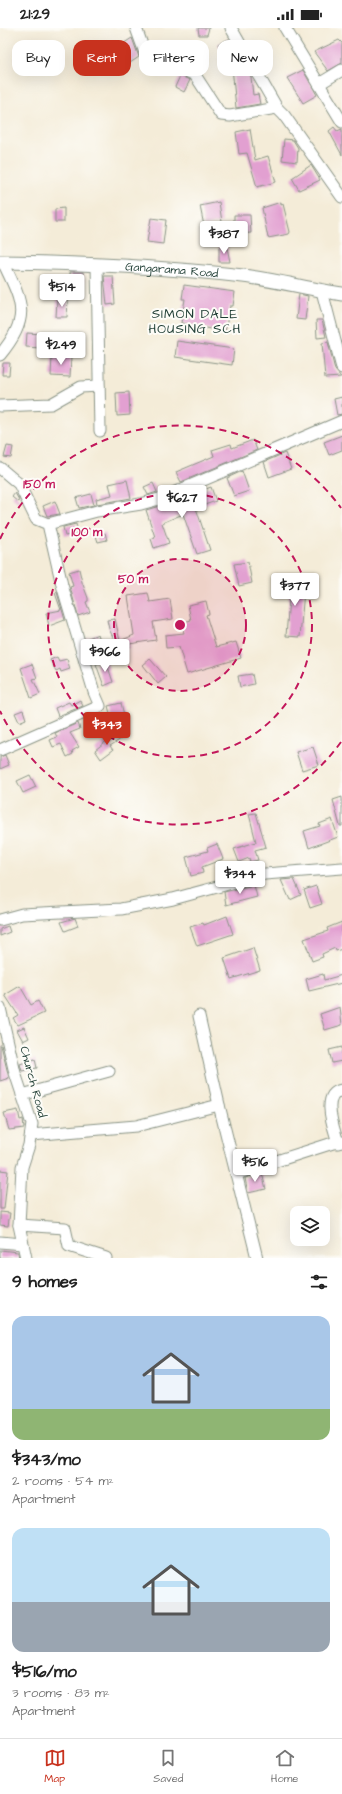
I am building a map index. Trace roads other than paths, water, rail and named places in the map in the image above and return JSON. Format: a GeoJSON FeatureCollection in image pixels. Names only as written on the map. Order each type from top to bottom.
{"type":"FeatureCollection","features":[{"type":"Feature","properties":{"kind":"street"},"geometry":{"type":"LineString","coordinates":[[136,28],[145,53],[195,75],[221,115],[230,116],[277,108]]}},
{"type":"Feature","properties":{"kind":"street"},"geometry":{"type":"LineString","coordinates":[[231,28],[277,108],[342,197]]}},
{"type":"Feature","properties":{"kind":"street"},"geometry":{"type":"LineString","coordinates":[[285,28],[342,122]]}},
{"type":"Feature","properties":{"kind":"street"},"geometry":{"type":"LineString","coordinates":[[319,84],[342,70]]}},
{"type":"Feature","properties":{"kind":"street"},"geometry":{"type":"LineString","coordinates":[[0,355],[13,339],[21,314],[20,298],[2,262]]}},
{"type":"Feature","properties":{"kind":"street","name":"Gangarama Road"},"geometry":{"type":"LineString","coordinates":[[2,262],[154,268],[237,276],[342,294]]}},
{"type":"Feature","properties":{"kind":"street"},"geometry":{"type":"LineString","coordinates":[[97,265],[100,431]]}},
{"type":"Feature","properties":{"kind":"street"},"geometry":{"type":"LineString","coordinates":[[322,291],[342,368]]}},
{"type":"Feature","properties":{"kind":"street"},"geometry":{"type":"LineString","coordinates":[[0,406],[51,404],[81,387],[99,386]]}},
{"type":"Feature","properties":{"kind":"street"},"geometry":{"type":"LineString","coordinates":[[0,468],[19,484],[36,519],[48,524],[97,511],[141,504],[159,499],[342,421]]}},
{"type":"Feature","properties":{"kind":"street"},"geometry":{"type":"LineString","coordinates":[[0,750],[100,706],[94,692],[64,593],[48,524]]}},
{"type":"Feature","properties":{"kind":"street"},"geometry":{"type":"LineString","coordinates":[[0,920],[22,914],[121,909],[174,899],[265,874],[342,868]]}},
{"type":"Feature","properties":{"kind":"street","name":"Church Road"},"geometry":{"type":"LineString","coordinates":[[0,1008],[2,1027],[32,1124],[22,1167],[19,1225],[26,1258]]}},
{"type":"Feature","properties":{"kind":"street"},"geometry":{"type":"LineString","coordinates":[[199,1016],[219,1105],[257,1258]]}},
{"type":"Feature","properties":{"kind":"street"},"geometry":{"type":"LineString","coordinates":[[22,1095],[109,1071]]}},
{"type":"Feature","properties":{"kind":"street"},"geometry":{"type":"LineString","coordinates":[[236,1174],[340,1142],[331,1112],[330,1100],[332,1094],[336,1091],[342,1090]]}},
{"type":"Feature","properties":{"kind":"street"},"geometry":{"type":"LineString","coordinates":[[30,1135],[136,1126],[219,1105]]}},
{"type":"Feature","properties":{"kind":"street"},"geometry":{"type":"LineString","coordinates":[[19,1225],[65,1228],[69,1246],[106,1258]]}},
{"type":"Feature","properties":{"kind":"street"},"geometry":{"type":"LineString","coordinates":[[0,1242],[23,1244]]}},
{"type":"Feature","properties":{"kind":"district","name":"SIMON DALE HOUSING SCH"},"geometry":{"type":"Point","coordinates":[195,322]}}]}
